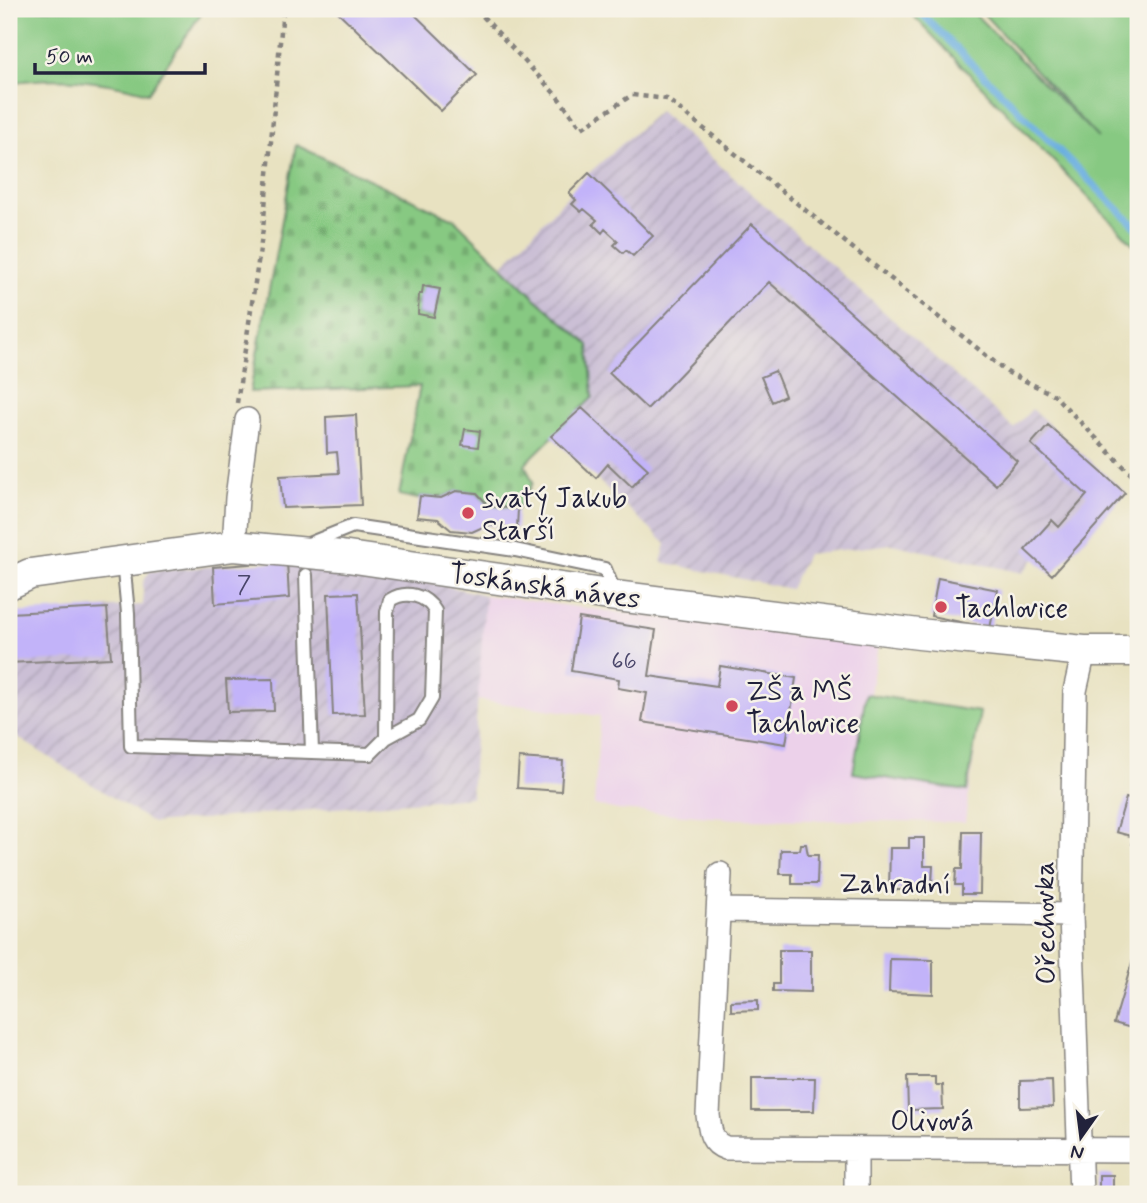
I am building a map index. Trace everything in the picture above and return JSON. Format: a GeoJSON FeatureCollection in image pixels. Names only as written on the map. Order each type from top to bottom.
{"type":"FeatureCollection","features":[{"type":"Feature","properties":{"kind":"street"},"geometry":{"type":"LineString","coordinates":[[234,546],[242,417]]}},
{"type":"Feature","properties":{"kind":"street","name":"Toskánská náves"},"geometry":{"type":"LineString","coordinates":[[9,584],[30,574],[234,546],[298,563],[341,556],[616,596],[919,634],[1084,651],[1138,651]]}},
{"type":"Feature","properties":{"kind":"street","name":"Ořechovka"},"geometry":{"type":"LineString","coordinates":[[1081,1194],[1071,915],[1075,691],[1084,651]]}},
{"type":"Feature","properties":{"kind":"street"},"geometry":{"type":"LineString","coordinates":[[719,910],[720,874]]}},
{"type":"Feature","properties":{"kind":"street","name":"Zahradní"},"geometry":{"type":"LineString","coordinates":[[719,910],[1071,915]]}},
{"type":"Feature","properties":{"kind":"street","name":"Olivová"},"geometry":{"type":"LineString","coordinates":[[719,910],[708,1115],[711,1135],[718,1146],[726,1149],[1138,1150]]}},
{"type":"Feature","properties":{"kind":"street"},"geometry":{"type":"LineString","coordinates":[[856,1149],[856,1194]]}},
{"type":"Feature","properties":{"kind":"lane"},"geometry":{"type":"LineString","coordinates":[[123,561],[128,613],[131,746],[370,754],[386,738],[419,720],[432,698],[435,611],[430,602],[420,596],[398,595],[390,600],[387,612],[386,738]]}},
{"type":"Feature","properties":{"kind":"lane"},"geometry":{"type":"LineString","coordinates":[[298,563],[312,752]]}},
{"type":"Feature","properties":{"kind":"path"},"geometry":{"type":"LineString","coordinates":[[242,417],[284,9]]}},
{"type":"Feature","properties":{"kind":"path"},"geometry":{"type":"LineString","coordinates":[[476,9],[556,95],[582,128],[632,95],[667,99],[1007,372],[1054,396],[1133,476],[1138,498]]}},
{"type":"Feature","properties":{"kind":"shaded area"},"geometry":{"type":"Polygon","coordinates":[[[659,111],[1014,428],[1032,409],[1126,493],[1053,574],[1035,558],[1023,573],[892,544],[807,554],[790,589],[661,562],[666,544],[551,436],[593,397],[535,298],[503,265],[589,173],[659,111]]]}},
{"type":"Feature","properties":{"kind":"shaded area"},"geometry":{"type":"Polygon","coordinates":[[[287,561],[357,565],[485,595],[471,797],[153,823],[9,732],[9,614],[143,605],[143,582],[150,571],[287,561]]]}},
{"type":"Feature","properties":{"kind":"shaded area","name":"ZŠ a MŠ Tachlovice"},"geometry":{"type":"Polygon","coordinates":[[[485,595],[878,646],[870,694],[980,712],[965,822],[737,819],[618,810],[594,805],[600,716],[477,700],[485,595]]]}},
{"type":"Feature","properties":{"kind":"green space"},"geometry":{"type":"Polygon","coordinates":[[[9,9],[204,9],[148,93],[79,80],[44,79],[9,83],[9,9]]]}},
{"type":"Feature","properties":{"kind":"green space"},"geometry":{"type":"Polygon","coordinates":[[[907,9],[970,9],[1098,138],[979,9],[1138,9],[1138,249],[907,9]]]}},
{"type":"Feature","properties":{"kind":"green space"},"geometry":{"type":"Polygon","coordinates":[[[296,145],[454,219],[535,298],[589,345],[593,397],[525,464],[533,483],[518,509],[489,506],[477,493],[456,491],[441,498],[420,496],[419,499],[399,495],[420,386],[250,392],[296,145]],[[424,286],[417,304],[420,305],[418,314],[434,317],[440,289],[424,286]]]}},
{"type":"Feature","properties":{"kind":"green space"},"geometry":{"type":"Polygon","coordinates":[[[866,694],[980,712],[967,791],[853,773],[866,694]]]}},
{"type":"Feature","properties":{"kind":"building"},"geometry":{"type":"Polygon","coordinates":[[[335,9],[409,9],[477,75],[441,111],[335,9]]]}},
{"type":"Feature","properties":{"kind":"building"},"geometry":{"type":"Polygon","coordinates":[[[589,173],[653,236],[633,256],[626,250],[623,253],[614,245],[618,241],[605,229],[602,233],[593,224],[597,220],[584,209],[581,212],[572,204],[576,200],[569,193],[589,173]]]}},
{"type":"Feature","properties":{"kind":"building"},"geometry":{"type":"Polygon","coordinates":[[[752,224],[1017,461],[996,485],[769,282],[647,409],[609,373],[752,224]]]}},
{"type":"Feature","properties":{"kind":"building"},"geometry":{"type":"Polygon","coordinates":[[[423,286],[440,289],[434,317],[418,314],[419,294],[422,294],[423,286]]]}},
{"type":"Feature","properties":{"kind":"building"},"geometry":{"type":"Polygon","coordinates":[[[775,371],[785,396],[772,402],[761,377],[775,371]]]}},
{"type":"Feature","properties":{"kind":"building"},"geometry":{"type":"Polygon","coordinates":[[[582,408],[648,469],[632,487],[608,464],[596,478],[551,436],[582,408]]]}},
{"type":"Feature","properties":{"kind":"building"},"geometry":{"type":"Polygon","coordinates":[[[356,415],[361,505],[283,508],[280,476],[339,473],[337,452],[327,453],[326,417],[356,415]]]}},
{"type":"Feature","properties":{"kind":"building"},"geometry":{"type":"Polygon","coordinates":[[[1048,425],[1125,493],[1052,575],[1025,550],[1052,520],[1059,527],[1087,495],[1031,444],[1048,425]]]}},
{"type":"Feature","properties":{"kind":"building"},"geometry":{"type":"Polygon","coordinates":[[[465,429],[480,431],[478,447],[462,445],[465,429]]]}},
{"type":"Feature","properties":{"kind":"building","name":"svatý Jakub Starší"},"geometry":{"type":"Polygon","coordinates":[[[456,491],[477,493],[489,506],[518,509],[517,528],[487,525],[472,532],[451,530],[438,519],[417,517],[420,496],[441,498],[456,491]]]}},
{"type":"Feature","properties":{"kind":"building"},"geometry":{"type":"Polygon","coordinates":[[[287,561],[289,598],[215,604],[213,567],[287,561]]]}},
{"type":"Feature","properties":{"kind":"building"},"geometry":{"type":"Polygon","coordinates":[[[938,578],[998,590],[990,628],[931,616],[938,578]]]}},
{"type":"Feature","properties":{"kind":"building"},"geometry":{"type":"Polygon","coordinates":[[[358,593],[365,714],[333,715],[328,594],[358,593]]]}},
{"type":"Feature","properties":{"kind":"building"},"geometry":{"type":"Polygon","coordinates":[[[107,608],[111,658],[9,663],[9,613],[107,608]]]}},
{"type":"Feature","properties":{"kind":"building"},"geometry":{"type":"Polygon","coordinates":[[[579,618],[656,630],[649,676],[717,686],[720,666],[796,678],[786,744],[642,722],[647,693],[618,688],[619,679],[571,671],[579,618]]]}},
{"type":"Feature","properties":{"kind":"building"},"geometry":{"type":"Polygon","coordinates":[[[273,679],[274,711],[228,712],[226,680],[273,679]]]}},
{"type":"Feature","properties":{"kind":"building"},"geometry":{"type":"Polygon","coordinates":[[[519,758],[563,761],[561,791],[517,788],[519,758]]]}},
{"type":"Feature","properties":{"kind":"building"},"geometry":{"type":"Polygon","coordinates":[[[1126,798],[1138,801],[1138,846],[1132,844],[1134,837],[1116,832],[1126,798]]]}},
{"type":"Feature","properties":{"kind":"building"},"geometry":{"type":"Polygon","coordinates":[[[963,832],[981,832],[980,894],[962,894],[962,885],[955,885],[956,869],[962,869],[963,832]]]}},
{"type":"Feature","properties":{"kind":"building"},"geometry":{"type":"Polygon","coordinates":[[[909,838],[924,838],[924,866],[933,866],[932,883],[924,883],[924,887],[889,890],[890,848],[909,848],[909,838]]]}},
{"type":"Feature","properties":{"kind":"building"},"geometry":{"type":"Polygon","coordinates":[[[801,844],[806,844],[808,855],[818,855],[817,884],[792,884],[792,874],[780,874],[781,850],[800,850],[801,844]]]}},
{"type":"Feature","properties":{"kind":"building"},"geometry":{"type":"Polygon","coordinates":[[[1138,942],[1138,1030],[1114,1023],[1138,942]]]}},
{"type":"Feature","properties":{"kind":"building"},"geometry":{"type":"Polygon","coordinates":[[[779,950],[811,950],[811,992],[773,991],[773,984],[779,984],[779,950]]]}},
{"type":"Feature","properties":{"kind":"building"},"geometry":{"type":"Polygon","coordinates":[[[890,959],[933,960],[933,994],[889,992],[890,959]]]}},
{"type":"Feature","properties":{"kind":"building"},"geometry":{"type":"Polygon","coordinates":[[[758,1000],[758,1010],[731,1011],[731,1001],[758,1000]]]}},
{"type":"Feature","properties":{"kind":"building"},"geometry":{"type":"Polygon","coordinates":[[[907,1077],[935,1077],[935,1085],[942,1085],[943,1109],[908,1110],[907,1077]]]}},
{"type":"Feature","properties":{"kind":"building"},"geometry":{"type":"Polygon","coordinates":[[[752,1078],[815,1078],[814,1111],[752,1111],[752,1078]]]}},
{"type":"Feature","properties":{"kind":"building"},"geometry":{"type":"Polygon","coordinates":[[[1052,1080],[1053,1107],[1020,1108],[1020,1081],[1052,1080]]]}},
{"type":"Feature","properties":{"kind":"building"},"geometry":{"type":"Polygon","coordinates":[[[1099,1175],[1113,1175],[1113,1194],[1099,1194],[1099,1175]]]}},
{"type":"Feature","properties":{"kind":"waterway"},"geometry":{"type":"LineString","coordinates":[[917,9],[1138,229]]}},
{"type":"Feature","properties":{"kind":"place","name":"svatý Jakub Starší"},"geometry":{"type":"Point","coordinates":[468,513]}},
{"type":"Feature","properties":{"kind":"place","name":"Tachlovice"},"geometry":{"type":"Point","coordinates":[941,607]}},
{"type":"Feature","properties":{"kind":"place","name":"ZŠ a MŠ Tachlovice"},"geometry":{"type":"Point","coordinates":[732,706]}}]}
